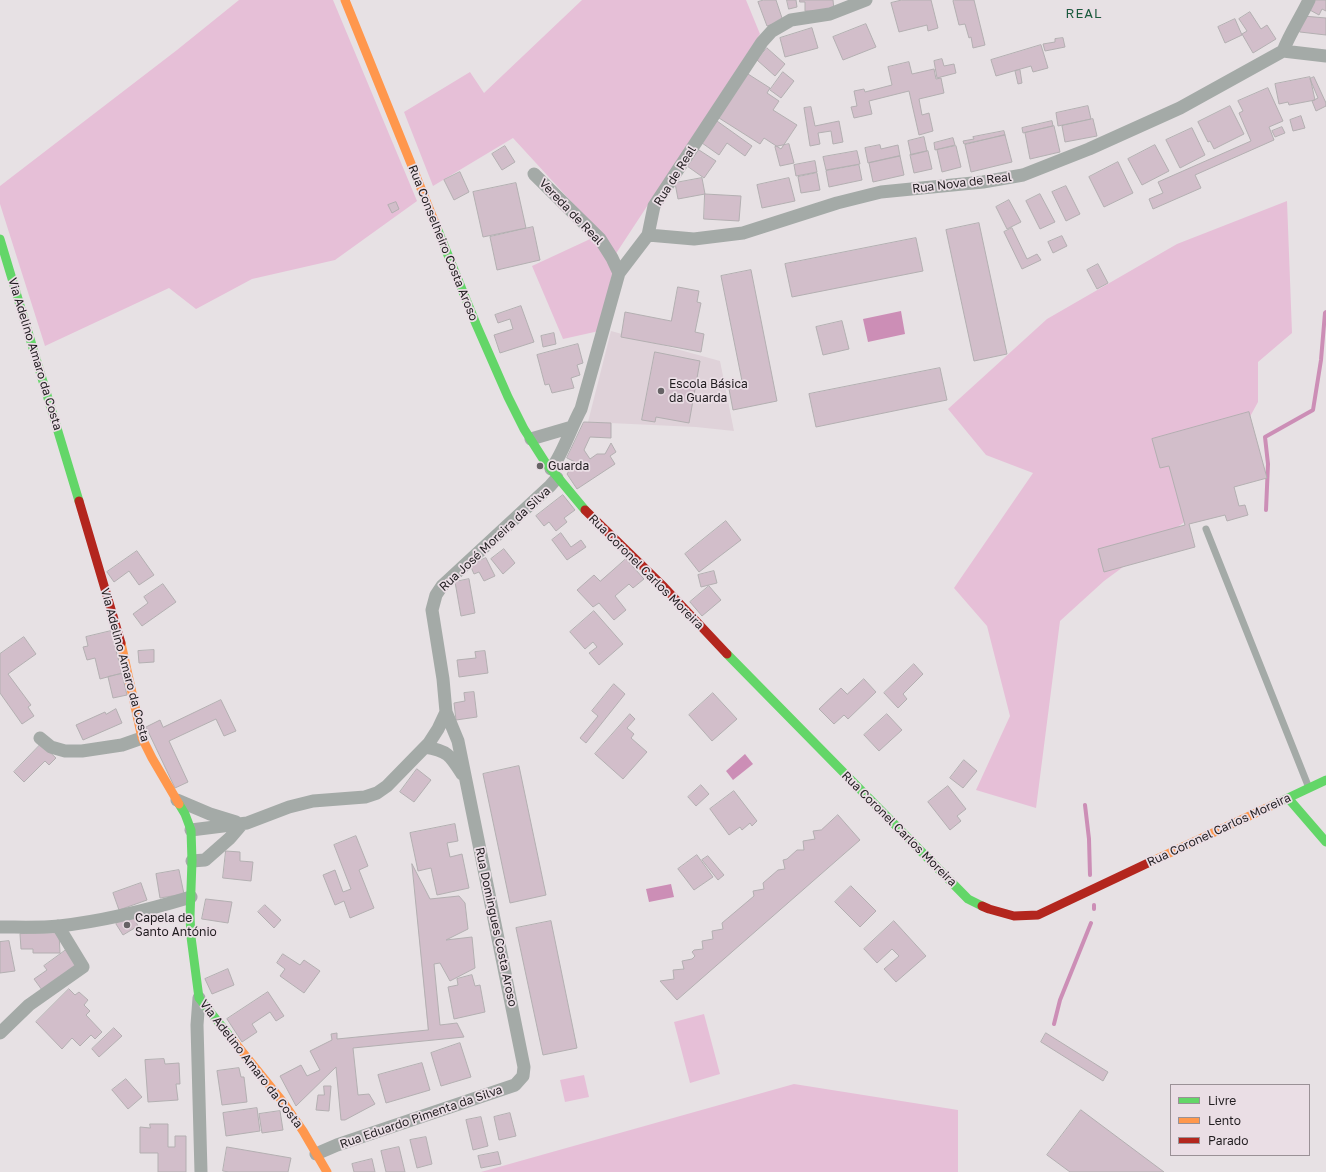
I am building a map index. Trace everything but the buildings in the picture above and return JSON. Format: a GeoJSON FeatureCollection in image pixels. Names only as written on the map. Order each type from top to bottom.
{"type":"FeatureCollection","features":[{"type":"Feature","properties":{"kind":"main road","name":"Rua Conselheiro Costa Aroso"},"geometry":{"type":"LineString","coordinates":[[345,0],[476,324],[508,397],[531,440],[554,474]]}},
{"type":"Feature","properties":{"kind":"main road","name":"Via Adelino Amaro da Costa"},"geometry":{"type":"LineString","coordinates":[[0,239],[117,625],[128,667],[142,738],[185,814],[191,830],[192,861],[190,916],[191,937],[199,998],[283,1102],[327,1172]]}},
{"type":"Feature","properties":{"kind":"main road","name":"Rua Coronel Carlos Moreira"},"geometry":{"type":"LineString","coordinates":[[554,474],[591,517],[664,588],[951,883],[968,899],[989,909],[1014,916],[1038,915],[1326,780]]}},
{"type":"Feature","properties":{"kind":"main road"},"geometry":{"type":"LineString","coordinates":[[1288,798],[1326,842]]}},
{"type":"Feature","properties":{"kind":"street","name":"Rua de Real"},"geometry":{"type":"LineString","coordinates":[[554,474],[557,462],[581,409],[619,273],[648,235],[654,206],[762,42],[772,31],[791,20],[830,14],[866,0]]}},
{"type":"Feature","properties":{"kind":"street"},"geometry":{"type":"LineString","coordinates":[[1309,0],[1283,51],[1326,56]]}},
{"type":"Feature","properties":{"kind":"street","name":"Rua Nova de Real"},"geometry":{"type":"LineString","coordinates":[[648,235],[694,239],[742,233],[836,203],[880,192],[984,182],[1023,175],[1089,149],[1180,108],[1283,51]]}},
{"type":"Feature","properties":{"kind":"street","name":"Vereda de Real"},"geometry":{"type":"LineString","coordinates":[[534,174],[600,239],[612,258],[619,273]]}},
{"type":"Feature","properties":{"kind":"street"},"geometry":{"type":"LineString","coordinates":[[531,440],[572,427]]}},
{"type":"Feature","properties":{"kind":"street","name":"Rua José Moreira da Silva"},"geometry":{"type":"LineString","coordinates":[[191,830],[242,824],[289,807],[313,801],[365,797],[388,786],[425,747],[438,730],[446,712],[443,679],[432,610],[436,595],[442,586],[550,486],[554,474]]}},
{"type":"Feature","properties":{"kind":"street","name":"Rua Domingues Costa Aroso"},"geometry":{"type":"LineString","coordinates":[[446,712],[458,741],[524,1067],[523,1076]]}},
{"type":"Feature","properties":{"kind":"street"},"geometry":{"type":"LineString","coordinates":[[40,738],[51,747],[65,751],[82,751],[122,745],[142,738]]}},
{"type":"Feature","properties":{"kind":"street","name":"Rua Domingues Costa Aroso"},"geometry":{"type":"LineString","coordinates":[[425,747],[440,750],[450,756],[465,778]]}},
{"type":"Feature","properties":{"kind":"street"},"geometry":{"type":"LineString","coordinates":[[176,800],[210,814],[242,824]]}},
{"type":"Feature","properties":{"kind":"street","name":"Rua José Moreira da Silva"},"geometry":{"type":"LineString","coordinates":[[192,861],[205,860],[230,838],[242,824]]}},
{"type":"Feature","properties":{"kind":"street"},"geometry":{"type":"LineString","coordinates":[[0,927],[58,926],[142,911],[191,897]]}},
{"type":"Feature","properties":{"kind":"street"},"geometry":{"type":"LineString","coordinates":[[0,1033],[29,1005],[83,967],[58,926]]}},
{"type":"Feature","properties":{"kind":"street"},"geometry":{"type":"LineString","coordinates":[[199,998],[197,1025],[201,1172]]}},
{"type":"Feature","properties":{"kind":"street","name":"Rua Eduardo Pimenta da Silva"},"geometry":{"type":"LineString","coordinates":[[316,1154],[337,1145],[515,1085],[523,1076]]}},
{"type":"Feature","properties":{"kind":"lane"},"geometry":{"type":"LineString","coordinates":[[1206,529],[1309,788]]}},
{"type":"Feature","properties":{"kind":"shaded area"},"geometry":{"type":"Polygon","coordinates":[[[239,0],[333,0],[417,201],[335,260],[252,279],[196,309],[169,288],[45,346],[0,204],[0,186],[177,50],[239,0]]]}},
{"type":"Feature","properties":{"kind":"shaded area"},"geometry":{"type":"Polygon","coordinates":[[[582,0],[746,0],[760,34],[617,252],[599,331],[563,339],[532,266],[601,234],[513,138],[433,186],[404,112],[470,72],[484,93],[582,0]]]}},
{"type":"Feature","properties":{"kind":"shaded area"},"geometry":{"type":"Polygon","coordinates":[[[1287,201],[1292,333],[1258,362],[1258,402],[1198,512],[1104,581],[1060,621],[1036,808],[976,790],[1010,716],[987,626],[954,588],[1033,473],[986,455],[948,409],[1047,319],[1177,244],[1287,201]]]}},
{"type":"Feature","properties":{"kind":"shaded area"},"geometry":{"type":"Polygon","coordinates":[[[901,311],[905,334],[868,342],[863,319],[901,311]]]}},
{"type":"Feature","properties":{"kind":"shaded area","name":"Escola Básica da Guarda"},"geometry":{"type":"Polygon","coordinates":[[[611,331],[720,361],[734,431],[696,427],[588,422],[611,331]]]}},
{"type":"Feature","properties":{"kind":"shaded area"},"geometry":{"type":"Polygon","coordinates":[[[745,754],[753,764],[733,780],[726,771],[745,754]]]}},
{"type":"Feature","properties":{"kind":"shaded area"},"geometry":{"type":"Polygon","coordinates":[[[671,884],[674,897],[649,902],[646,889],[671,884]]]}},
{"type":"Feature","properties":{"kind":"shaded area"},"geometry":{"type":"Polygon","coordinates":[[[704,1014],[720,1074],[690,1083],[674,1022],[704,1014]]]}},
{"type":"Feature","properties":{"kind":"shaded area"},"geometry":{"type":"Polygon","coordinates":[[[584,1075],[589,1097],[565,1102],[560,1080],[584,1075]]]}},
{"type":"Feature","properties":{"kind":"shaded area"},"geometry":{"type":"Polygon","coordinates":[[[794,1084],[958,1110],[958,1172],[481,1172],[794,1084]]]}},
{"type":"Feature","properties":{"kind":"waterway"},"geometry":{"type":"LineString","coordinates":[[1266,510],[1268,464],[1265,437],[1313,410],[1321,360],[1326,312]]}},
{"type":"Feature","properties":{"kind":"waterway"},"geometry":{"type":"LineString","coordinates":[[1085,805],[1089,839],[1090,875]]}},
{"type":"Feature","properties":{"kind":"waterway"},"geometry":{"type":"LineString","coordinates":[[1054,1024],[1060,1000],[1091,923]]}},
{"type":"Feature","properties":{"kind":"traffic: fast"},"geometry":{"type":"LineString","coordinates":[[437,228],[476,324],[508,397],[524,429],[545,462],[585,510]]}},
{"type":"Feature","properties":{"kind":"traffic: fast"},"geometry":{"type":"LineString","coordinates":[[0,239],[79,501]]}},
{"type":"Feature","properties":{"kind":"traffic: fast"},"geometry":{"type":"LineString","coordinates":[[727,654],[968,899],[982,906]]}},
{"type":"Feature","properties":{"kind":"traffic: fast"},"geometry":{"type":"LineString","coordinates":[[1273,805],[1326,780]]}},
{"type":"Feature","properties":{"kind":"traffic: fast"},"geometry":{"type":"LineString","coordinates":[[1288,798],[1326,842]]}},
{"type":"Feature","properties":{"kind":"traffic: fast"},"geometry":{"type":"LineString","coordinates":[[179,804],[185,814],[191,830],[192,861],[190,916],[191,937],[199,998],[232,1039]]}},
{"type":"Feature","properties":{"kind":"traffic: slow"},"geometry":{"type":"LineString","coordinates":[[345,0],[437,228]]}},
{"type":"Feature","properties":{"kind":"traffic: slow"},"geometry":{"type":"LineString","coordinates":[[121,643],[142,738],[179,804]]}},
{"type":"Feature","properties":{"kind":"traffic: slow"},"geometry":{"type":"LineString","coordinates":[[1148,863],[1273,805]]}},
{"type":"Feature","properties":{"kind":"traffic: slow"},"geometry":{"type":"LineString","coordinates":[[232,1039],[283,1102],[303,1131],[327,1172]]}},
{"type":"Feature","properties":{"kind":"traffic: jam"},"geometry":{"type":"LineString","coordinates":[[79,501],[121,643]]}},
{"type":"Feature","properties":{"kind":"traffic: jam"},"geometry":{"type":"LineString","coordinates":[[585,510],[664,587],[727,654]]}},
{"type":"Feature","properties":{"kind":"traffic: jam"},"geometry":{"type":"LineString","coordinates":[[982,906],[1014,916],[1038,915],[1148,863]]}},
{"type":"Feature","properties":{"kind":"place","name":"Escola Básica da Guarda"},"geometry":{"type":"Point","coordinates":[661,391]}},
{"type":"Feature","properties":{"kind":"place","name":"Guarda"},"geometry":{"type":"Point","coordinates":[540,466]}},
{"type":"Feature","properties":{"kind":"place","name":"Capela de Santo António"},"geometry":{"type":"Point","coordinates":[127,925]}},
{"type":"Feature","properties":{"kind":"district","name":"REAL"},"geometry":{"type":"Point","coordinates":[1084,14]}}]}
